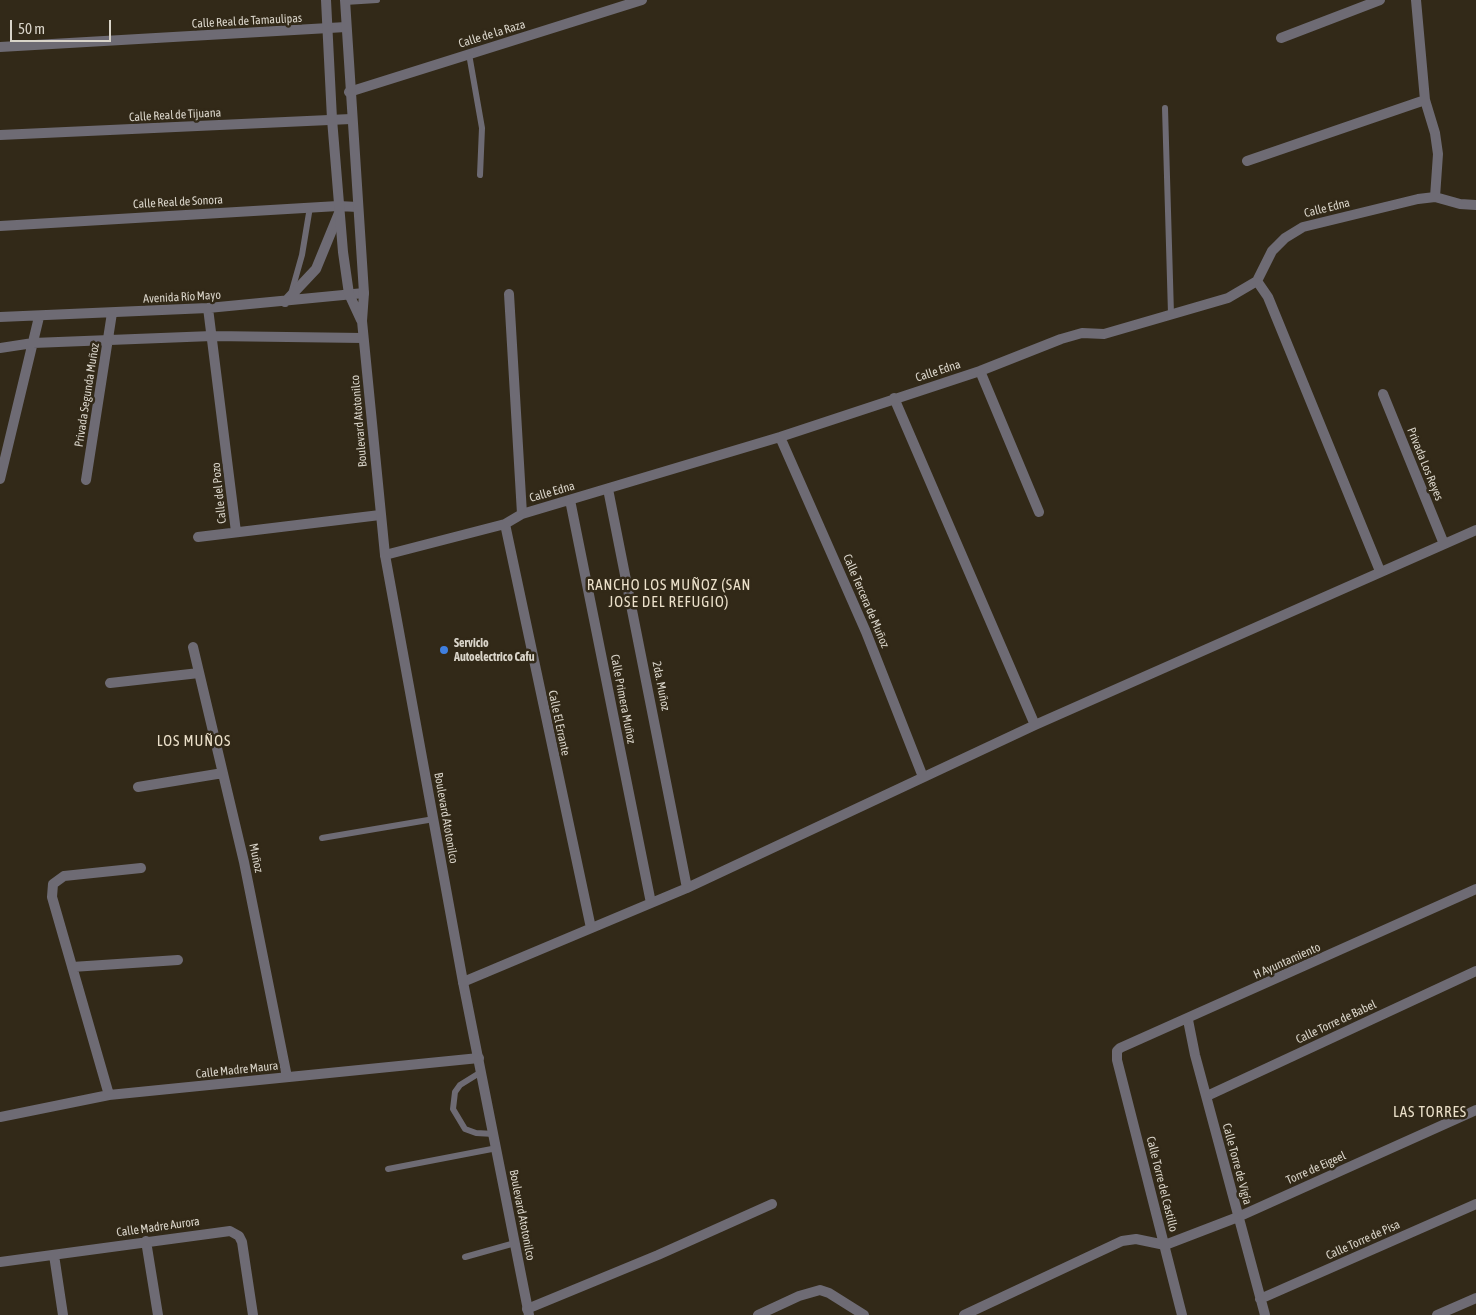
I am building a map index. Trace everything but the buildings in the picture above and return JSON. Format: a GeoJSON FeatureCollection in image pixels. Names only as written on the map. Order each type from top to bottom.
{"type":"FeatureCollection","features":[{"type":"Feature","properties":{"kind":"street","name":"Boulevard Atotonilco"},"geometry":{"type":"LineString","coordinates":[[326,0],[338,209],[349,294],[362,321]]}},
{"type":"Feature","properties":{"kind":"street","name":"Calle de la Raza"},"geometry":{"type":"LineString","coordinates":[[349,92],[642,0]]}},
{"type":"Feature","properties":{"kind":"street"},"geometry":{"type":"LineString","coordinates":[[1281,38],[1380,0]]}},
{"type":"Feature","properties":{"kind":"street"},"geometry":{"type":"LineString","coordinates":[[1416,0],[1425,100],[1435,133],[1438,154],[1435,197]]}},
{"type":"Feature","properties":{"kind":"street","name":"Boulevard Atotonilco"},"geometry":{"type":"LineString","coordinates":[[345,1],[349,92],[364,293],[363,338],[385,555],[463,982],[528,1312]]}},
{"type":"Feature","properties":{"kind":"street","name":"Calle Real de Tamaulipas"},"geometry":{"type":"LineString","coordinates":[[0,48],[346,27]]}},
{"type":"Feature","properties":{"kind":"street"},"geometry":{"type":"LineString","coordinates":[[1247,161],[1425,100]]}},
{"type":"Feature","properties":{"kind":"street","name":"Calle Real de Tijuana"},"geometry":{"type":"LineString","coordinates":[[0,135],[351,119]]}},
{"type":"Feature","properties":{"kind":"street","name":"Calle Edna"},"geometry":{"type":"LineString","coordinates":[[385,555],[505,524],[522,514],[608,490],[780,437],[980,371],[1061,339],[1082,333],[1104,334],[1228,298],[1257,281],[1272,251],[1285,238],[1303,227],[1418,199],[1435,197],[1460,204],[1476,205]]}},
{"type":"Feature","properties":{"kind":"street","name":"Calle Real de Sonora"},"geometry":{"type":"LineString","coordinates":[[0,226],[310,207],[338,209],[358,207]]}},
{"type":"Feature","properties":{"kind":"street"},"geometry":{"type":"LineString","coordinates":[[287,300],[316,269],[323,256],[338,209]]}},
{"type":"Feature","properties":{"kind":"street"},"geometry":{"type":"LineString","coordinates":[[1257,281],[1268,297],[1380,571]]}},
{"type":"Feature","properties":{"kind":"street","name":"Avenida Río Mayo"},"geometry":{"type":"LineString","coordinates":[[0,317],[39,317],[208,308],[364,293]]}},
{"type":"Feature","properties":{"kind":"street"},"geometry":{"type":"LineString","coordinates":[[509,294],[522,514]]}},
{"type":"Feature","properties":{"kind":"street","name":"Calle del Pozo"},"geometry":{"type":"LineString","coordinates":[[208,308],[236,532],[380,515]]}},
{"type":"Feature","properties":{"kind":"street","name":"Privada Segunda Muñoz"},"geometry":{"type":"LineString","coordinates":[[86,480],[112,313]]}},
{"type":"Feature","properties":{"kind":"street"},"geometry":{"type":"LineString","coordinates":[[0,480],[39,317]]}},
{"type":"Feature","properties":{"kind":"street"},"geometry":{"type":"LineString","coordinates":[[0,348],[33,343],[212,336],[363,338]]}},
{"type":"Feature","properties":{"kind":"street"},"geometry":{"type":"LineString","coordinates":[[980,371],[1039,512]]}},
{"type":"Feature","properties":{"kind":"street","name":"Privada Los Reyes"},"geometry":{"type":"LineString","coordinates":[[1384,394],[1444,544]]}},
{"type":"Feature","properties":{"kind":"street"},"geometry":{"type":"LineString","coordinates":[[894,398],[1035,725]]}},
{"type":"Feature","properties":{"kind":"street","name":"Calle Tercera de Muñoz"},"geometry":{"type":"LineString","coordinates":[[780,437],[866,632],[923,777]]}},
{"type":"Feature","properties":{"kind":"street","name":"2da. Muñoz"},"geometry":{"type":"LineString","coordinates":[[608,490],[687,888]]}},
{"type":"Feature","properties":{"kind":"street","name":"Calle Primera Muñoz"},"geometry":{"type":"LineString","coordinates":[[570,500],[651,903]]}},
{"type":"Feature","properties":{"kind":"street","name":"Calle El Errante"},"geometry":{"type":"LineString","coordinates":[[505,524],[591,928]]}},
{"type":"Feature","properties":{"kind":"street"},"geometry":{"type":"LineString","coordinates":[[463,982],[687,888],[1035,725],[1476,530]]}},
{"type":"Feature","properties":{"kind":"street"},"geometry":{"type":"LineString","coordinates":[[198,537],[236,532]]}},
{"type":"Feature","properties":{"kind":"street","name":"Muñoz"},"geometry":{"type":"LineString","coordinates":[[193,647],[244,862],[287,1077]]}},
{"type":"Feature","properties":{"kind":"street"},"geometry":{"type":"LineString","coordinates":[[110,683],[199,673]]}},
{"type":"Feature","properties":{"kind":"street"},"geometry":{"type":"LineString","coordinates":[[138,787],[223,773]]}},
{"type":"Feature","properties":{"kind":"street"},"geometry":{"type":"LineString","coordinates":[[109,1095],[52,897],[53,884],[64,876],[141,868]]}},
{"type":"Feature","properties":{"kind":"street","name":"H Ayuntamiento"},"geometry":{"type":"LineString","coordinates":[[1117,1060],[1117,1051],[1120,1048],[1188,1020],[1476,889]]}},
{"type":"Feature","properties":{"kind":"street"},"geometry":{"type":"LineString","coordinates":[[72,967],[178,960]]}},
{"type":"Feature","properties":{"kind":"street","name":"Calle Torre de Babel"},"geometry":{"type":"LineString","coordinates":[[1207,1096],[1476,971]]}},
{"type":"Feature","properties":{"kind":"street","name":"Calle Torre de Vigía"},"geometry":{"type":"LineString","coordinates":[[1188,1020],[1265,1315]]}},
{"type":"Feature","properties":{"kind":"street","name":"Calle Madre Maura"},"geometry":{"type":"LineString","coordinates":[[0,1117],[109,1095],[478,1058]]}},
{"type":"Feature","properties":{"kind":"street","name":"Calle Torre del Castillo"},"geometry":{"type":"LineString","coordinates":[[1117,1060],[1182,1315]]}},
{"type":"Feature","properties":{"kind":"street","name":"Torre de Eigeel"},"geometry":{"type":"LineString","coordinates":[[1165,1245],[1238,1217],[1476,1110]]}},
{"type":"Feature","properties":{"kind":"street"},"geometry":{"type":"LineString","coordinates":[[528,1312],[772,1204]]}},
{"type":"Feature","properties":{"kind":"street","name":"Calle Torre de Pisa"},"geometry":{"type":"LineString","coordinates":[[1260,1299],[1476,1204]]}},
{"type":"Feature","properties":{"kind":"street","name":"Calle Madre Aurora"},"geometry":{"type":"LineString","coordinates":[[0,1262],[222,1231],[235,1233],[242,1242],[246,1258],[253,1315]]}},
{"type":"Feature","properties":{"kind":"street"},"geometry":{"type":"LineString","coordinates":[[964,1315],[1122,1241],[1136,1239],[1165,1245]]}},
{"type":"Feature","properties":{"kind":"street"},"geometry":{"type":"LineString","coordinates":[[146,1242],[158,1315]]}},
{"type":"Feature","properties":{"kind":"street"},"geometry":{"type":"LineString","coordinates":[[54,1255],[63,1315]]}},
{"type":"Feature","properties":{"kind":"street"},"geometry":{"type":"LineString","coordinates":[[758,1315],[799,1296],[820,1290],[829,1292],[864,1315]]}},
{"type":"Feature","properties":{"kind":"street"},"geometry":{"type":"LineString","coordinates":[[1437,1315],[1476,1298]]}},
{"type":"Feature","properties":{"kind":"lane"},"geometry":{"type":"LineString","coordinates":[[345,1],[377,0]]}},
{"type":"Feature","properties":{"kind":"lane"},"geometry":{"type":"LineString","coordinates":[[469,54],[482,128],[480,175]]}},
{"type":"Feature","properties":{"kind":"lane"},"geometry":{"type":"LineString","coordinates":[[1165,108],[1171,314]]}},
{"type":"Feature","properties":{"kind":"lane"},"geometry":{"type":"LineString","coordinates":[[287,300],[302,255],[310,207]]}},
{"type":"Feature","properties":{"kind":"lane"},"geometry":{"type":"LineString","coordinates":[[322,838],[434,819]]}},
{"type":"Feature","properties":{"kind":"lane"},"geometry":{"type":"LineString","coordinates":[[481,1072],[460,1085],[455,1092],[454,1109],[465,1128],[476,1133],[494,1134]]}},
{"type":"Feature","properties":{"kind":"lane"},"geometry":{"type":"LineString","coordinates":[[388,1169],[497,1148]]}},
{"type":"Feature","properties":{"kind":"lane"},"geometry":{"type":"LineString","coordinates":[[465,1257],[515,1243]]}},
{"type":"Feature","properties":{"kind":"place","name":"Servicio Autoelectrico Cafu"},"geometry":{"type":"Point","coordinates":[444,650]}},
{"type":"Feature","properties":{"kind":"district","name":"RANCHO LOS MUÑOZ (SAN JOSE DEL REFUGIO)"},"geometry":{"type":"Point","coordinates":[669,594]}},
{"type":"Feature","properties":{"kind":"district","name":"LOS MUÑOS"},"geometry":{"type":"Point","coordinates":[194,741]}},
{"type":"Feature","properties":{"kind":"district","name":"LAS TORRES"},"geometry":{"type":"Point","coordinates":[1430,1112]}}]}
